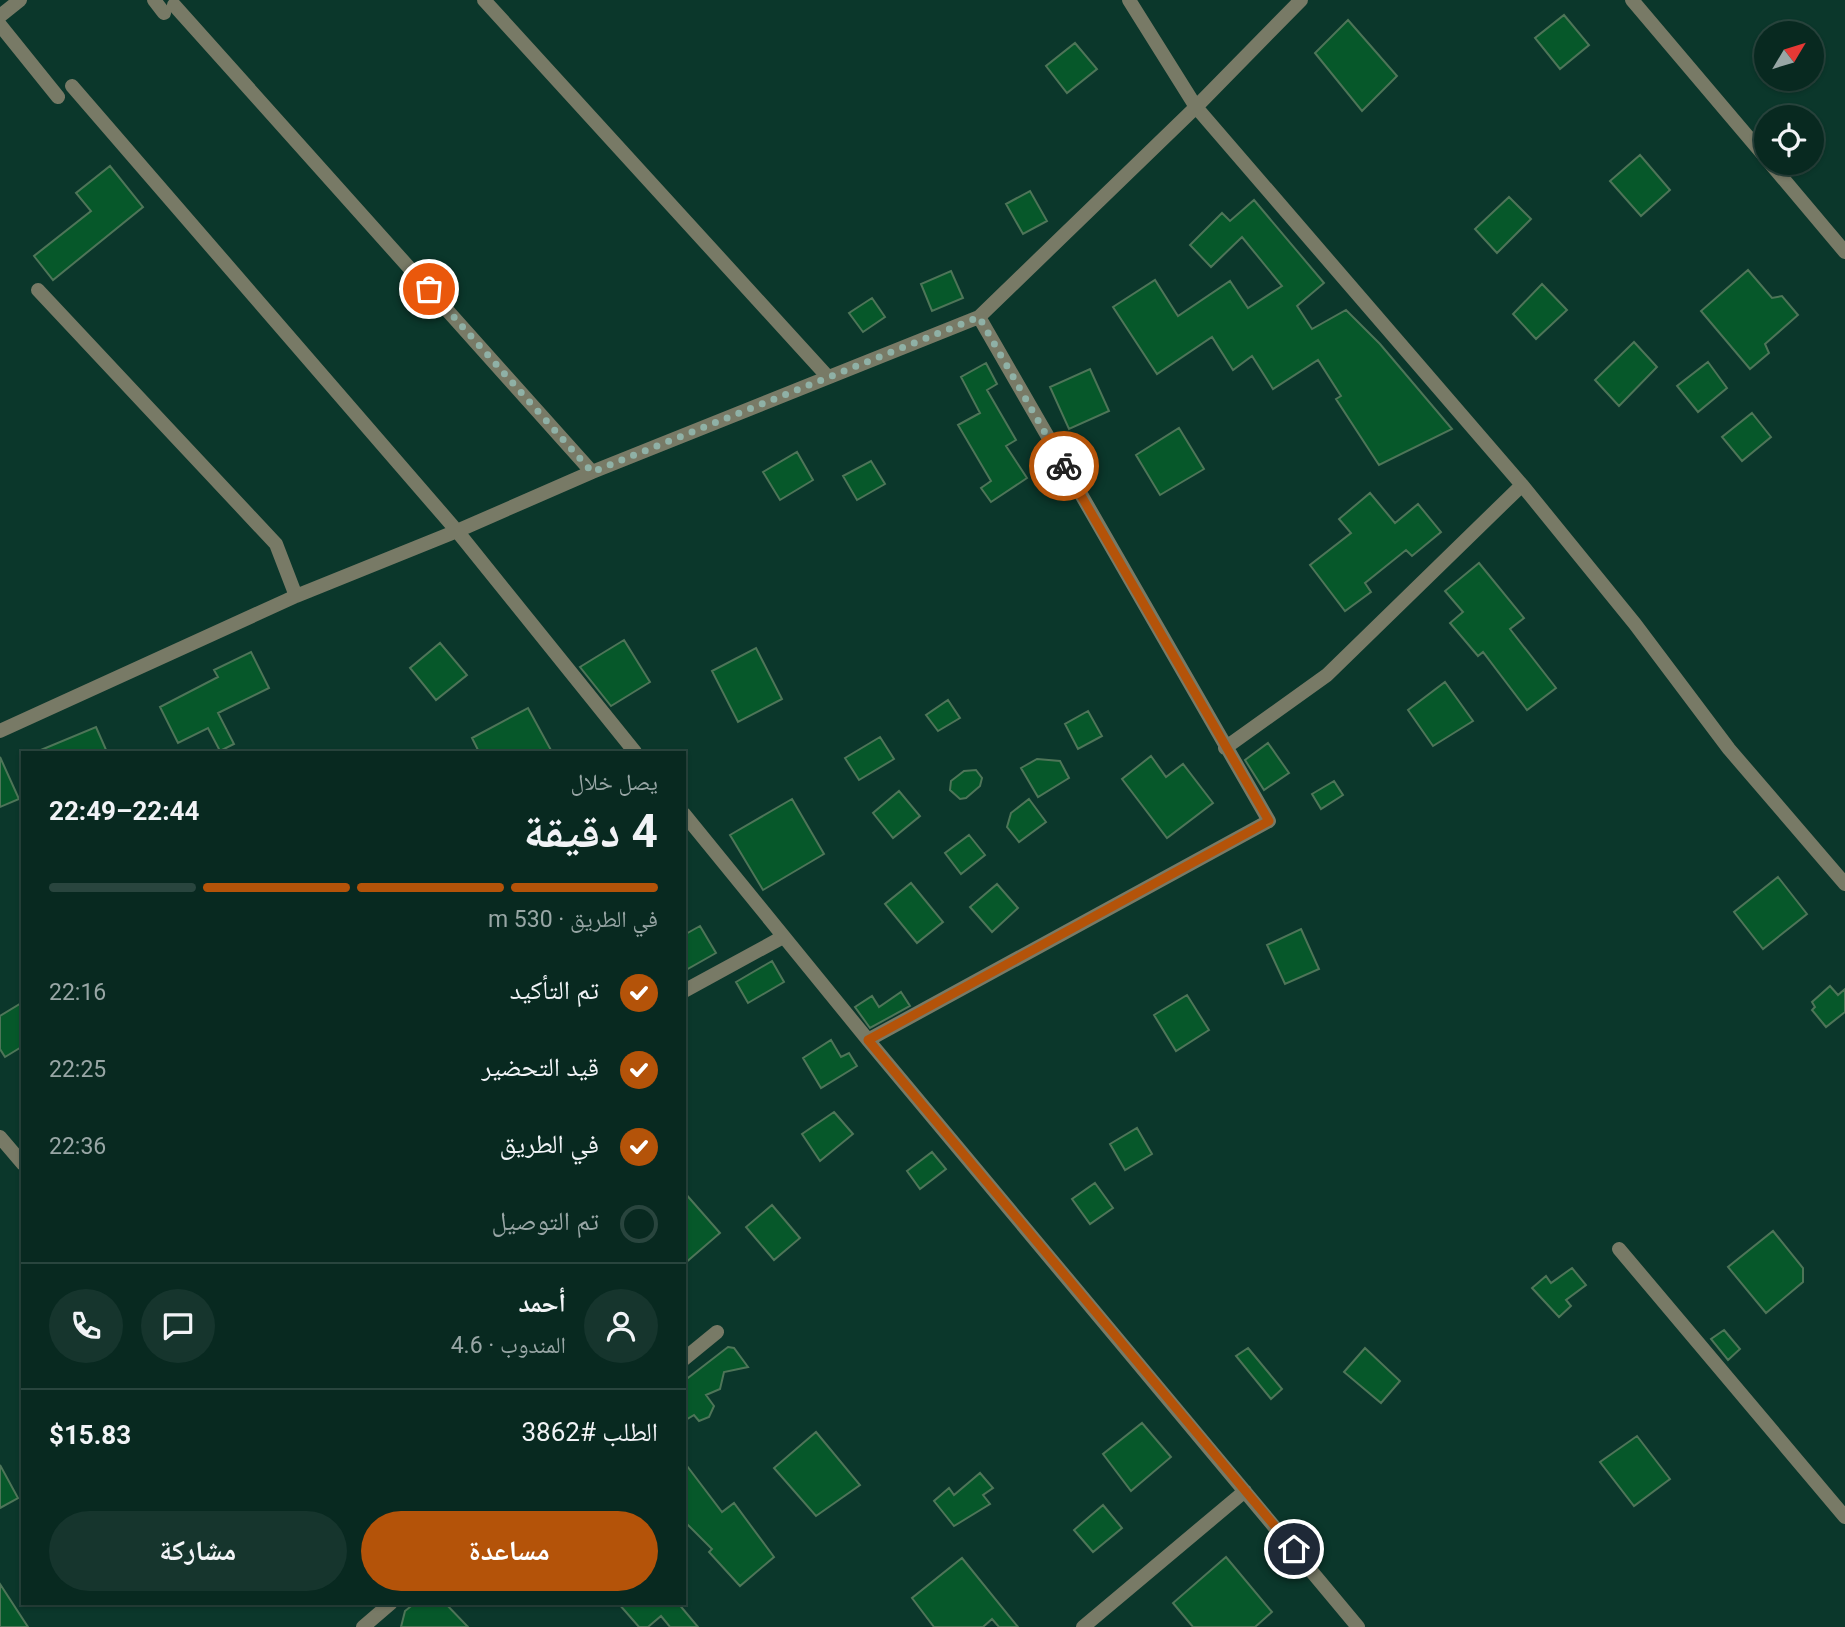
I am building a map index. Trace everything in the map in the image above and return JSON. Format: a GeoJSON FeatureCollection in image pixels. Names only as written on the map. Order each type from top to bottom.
{"type":"FeatureCollection","features":[{"type":"Feature","properties":{"kind":"street"},"geometry":{"type":"LineString","coordinates":[[0,16],[20,0]]}},
{"type":"Feature","properties":{"kind":"street"},"geometry":{"type":"LineString","coordinates":[[154,0],[169,9],[592,472]]}},
{"type":"Feature","properties":{"kind":"street"},"geometry":{"type":"LineString","coordinates":[[484,0],[828,377]]}},
{"type":"Feature","properties":{"kind":"street"},"geometry":{"type":"LineString","coordinates":[[1129,0],[1196,107],[1522,485],[1635,624],[1729,749],[1845,884]]}},
{"type":"Feature","properties":{"kind":"street"},"geometry":{"type":"LineString","coordinates":[[0,731],[296,596],[457,531],[592,472],[979,317],[1196,107],[1301,0]]}},
{"type":"Feature","properties":{"kind":"street"},"geometry":{"type":"LineString","coordinates":[[1632,0],[1754,144]]}},
{"type":"Feature","properties":{"kind":"street"},"geometry":{"type":"LineString","coordinates":[[0,25],[58,97]]}},
{"type":"Feature","properties":{"kind":"street"},"geometry":{"type":"LineString","coordinates":[[72,86],[457,531],[634,751]]}},
{"type":"Feature","properties":{"kind":"street"},"geometry":{"type":"LineString","coordinates":[[1780,175],[1845,252]]}},
{"type":"Feature","properties":{"kind":"street"},"geometry":{"type":"LineString","coordinates":[[38,290],[276,544],[296,596]]}},
{"type":"Feature","properties":{"kind":"street"},"geometry":{"type":"LineString","coordinates":[[868,1040],[1269,821],[979,317]]}},
{"type":"Feature","properties":{"kind":"street"},"geometry":{"type":"LineString","coordinates":[[1225,748],[1327,675],[1522,485]]}},
{"type":"Feature","properties":{"kind":"street"},"geometry":{"type":"LineString","coordinates":[[686,816],[868,1040],[1359,1627]]}},
{"type":"Feature","properties":{"kind":"street"},"geometry":{"type":"LineString","coordinates":[[686,990],[783,937]]}},
{"type":"Feature","properties":{"kind":"street"},"geometry":{"type":"LineString","coordinates":[[0,1137],[21,1162]]}},
{"type":"Feature","properties":{"kind":"street"},"geometry":{"type":"LineString","coordinates":[[1619,1249],[1845,1517]]}},
{"type":"Feature","properties":{"kind":"street"},"geometry":{"type":"LineString","coordinates":[[686,1357],[717,1332]]}},
{"type":"Feature","properties":{"kind":"street"},"geometry":{"type":"LineString","coordinates":[[1083,1627],[1245,1490]]}},
{"type":"Feature","properties":{"kind":"street"},"geometry":{"type":"LineString","coordinates":[[363,1627],[386,1605]]}},
{"type":"Feature","properties":{"kind":"building"},"geometry":{"type":"Polygon","coordinates":[[[1564,15],[1589,45],[1560,69],[1535,38],[1564,15]]]}},
{"type":"Feature","properties":{"kind":"building"},"geometry":{"type":"Polygon","coordinates":[[[1348,20],[1397,76],[1362,111],[1315,53],[1348,20]]]}},
{"type":"Feature","properties":{"kind":"building"},"geometry":{"type":"Polygon","coordinates":[[[1075,43],[1097,69],[1067,93],[1046,66],[1075,43]]]}},
{"type":"Feature","properties":{"kind":"building"},"geometry":{"type":"Polygon","coordinates":[[[1640,155],[1670,190],[1641,216],[1610,181],[1640,155]]]}},
{"type":"Feature","properties":{"kind":"building"},"geometry":{"type":"Polygon","coordinates":[[[110,166],[143,207],[53,280],[34,256],[91,211],[76,193],[110,166]]]}},
{"type":"Feature","properties":{"kind":"building"},"geometry":{"type":"Polygon","coordinates":[[[1030,191],[1047,221],[1023,234],[1006,204],[1030,191]]]}},
{"type":"Feature","properties":{"kind":"building"},"geometry":{"type":"Polygon","coordinates":[[[1509,197],[1531,219],[1497,253],[1475,229],[1509,197]]]}},
{"type":"Feature","properties":{"kind":"building"},"geometry":{"type":"Polygon","coordinates":[[[1254,200],[1324,283],[1297,306],[1312,329],[1346,310],[1380,344],[1452,429],[1379,465],[1336,399],[1341,396],[1318,360],[1273,389],[1252,356],[1233,370],[1212,337],[1157,374],[1113,307],[1155,280],[1178,316],[1230,281],[1248,308],[1282,286],[1242,237],[1211,267],[1190,245],[1222,213],[1230,221],[1254,200]]]}},
{"type":"Feature","properties":{"kind":"building"},"geometry":{"type":"Polygon","coordinates":[[[1748,270],[1772,298],[1782,296],[1798,315],[1765,344],[1769,353],[1750,369],[1701,311],[1748,270]]]}},
{"type":"Feature","properties":{"kind":"building"},"geometry":{"type":"Polygon","coordinates":[[[951,271],[963,298],[932,311],[921,284],[951,271]]]}},
{"type":"Feature","properties":{"kind":"building"},"geometry":{"type":"Polygon","coordinates":[[[1542,284],[1567,310],[1536,339],[1513,314],[1542,284]]]}},
{"type":"Feature","properties":{"kind":"building"},"geometry":{"type":"Polygon","coordinates":[[[872,298],[885,317],[863,332],[849,313],[872,298]]]}},
{"type":"Feature","properties":{"kind":"building"},"geometry":{"type":"Polygon","coordinates":[[[1634,342],[1657,367],[1619,406],[1595,380],[1634,342]]]}},
{"type":"Feature","properties":{"kind":"building"},"geometry":{"type":"Polygon","coordinates":[[[1708,362],[1727,388],[1698,412],[1677,386],[1708,362]]]}},
{"type":"Feature","properties":{"kind":"building"},"geometry":{"type":"Polygon","coordinates":[[[986,363],[997,384],[987,390],[1016,440],[1006,446],[1027,478],[991,502],[981,488],[991,481],[958,425],[980,413],[961,377],[986,363]]]}},
{"type":"Feature","properties":{"kind":"building"},"geometry":{"type":"Polygon","coordinates":[[[1090,369],[1109,411],[1069,429],[1050,387],[1090,369]]]}},
{"type":"Feature","properties":{"kind":"building"},"geometry":{"type":"Polygon","coordinates":[[[1752,413],[1771,437],[1742,461],[1722,437],[1752,413]]]}},
{"type":"Feature","properties":{"kind":"building"},"geometry":{"type":"Polygon","coordinates":[[[1179,428],[1204,469],[1160,495],[1136,455],[1179,428]]]}},
{"type":"Feature","properties":{"kind":"building"},"geometry":{"type":"Polygon","coordinates":[[[797,452],[813,480],[780,500],[763,472],[797,452]]]}},
{"type":"Feature","properties":{"kind":"building"},"geometry":{"type":"Polygon","coordinates":[[[871,461],[885,484],[857,500],[843,476],[871,461]]]}},
{"type":"Feature","properties":{"kind":"building"},"geometry":{"type":"Polygon","coordinates":[[[1370,493],[1395,523],[1418,504],[1441,532],[1412,556],[1406,550],[1365,583],[1371,592],[1345,611],[1310,565],[1351,533],[1339,519],[1370,493]]]}},
{"type":"Feature","properties":{"kind":"building"},"geometry":{"type":"Polygon","coordinates":[[[1479,563],[1524,618],[1510,629],[1556,688],[1527,710],[1483,652],[1478,656],[1450,623],[1463,612],[1445,591],[1479,563]]]}},
{"type":"Feature","properties":{"kind":"building"},"geometry":{"type":"Polygon","coordinates":[[[624,640],[650,682],[611,706],[580,667],[624,640]]]}},
{"type":"Feature","properties":{"kind":"building"},"geometry":{"type":"Polygon","coordinates":[[[440,643],[467,675],[436,700],[410,668],[440,643]]]}},
{"type":"Feature","properties":{"kind":"building"},"geometry":{"type":"Polygon","coordinates":[[[756,648],[782,699],[738,722],[712,671],[756,648]]]}},
{"type":"Feature","properties":{"kind":"building"},"geometry":{"type":"Polygon","coordinates":[[[251,652],[269,688],[218,713],[234,744],[220,751],[208,728],[178,743],[160,707],[218,677],[214,670],[251,652]]]}},
{"type":"Feature","properties":{"kind":"building"},"geometry":{"type":"Polygon","coordinates":[[[1445,682],[1473,721],[1433,746],[1408,710],[1445,682]]]}},
{"type":"Feature","properties":{"kind":"building"},"geometry":{"type":"Polygon","coordinates":[[[948,700],[960,718],[938,731],[926,715],[948,700]]]}},
{"type":"Feature","properties":{"kind":"building"},"geometry":{"type":"Polygon","coordinates":[[[528,708],[551,751],[478,751],[472,738],[528,708]]]}},
{"type":"Feature","properties":{"kind":"building"},"geometry":{"type":"Polygon","coordinates":[[[1088,711],[1102,736],[1078,749],[1065,724],[1088,711]]]}},
{"type":"Feature","properties":{"kind":"building"},"geometry":{"type":"Polygon","coordinates":[[[96,727],[107,751],[38,751],[96,727]]]}},
{"type":"Feature","properties":{"kind":"building"},"geometry":{"type":"Polygon","coordinates":[[[880,737],[894,759],[859,780],[845,758],[880,737]]]}},
{"type":"Feature","properties":{"kind":"building"},"geometry":{"type":"Polygon","coordinates":[[[1268,743],[1289,773],[1264,790],[1245,760],[1268,743]]]}},
{"type":"Feature","properties":{"kind":"building"},"geometry":{"type":"Polygon","coordinates":[[[1151,756],[1166,777],[1183,764],[1213,803],[1167,838],[1122,779],[1151,756]]]}},
{"type":"Feature","properties":{"kind":"building"},"geometry":{"type":"Polygon","coordinates":[[[0,757],[19,799],[0,807],[0,757]]]}},
{"type":"Feature","properties":{"kind":"building"},"geometry":{"type":"Polygon","coordinates":[[[1037,759],[1060,761],[1069,778],[1038,797],[1021,768],[1037,759]]]}},
{"type":"Feature","properties":{"kind":"building"},"geometry":{"type":"Polygon","coordinates":[[[976,770],[982,778],[980,786],[966,798],[960,799],[950,790],[951,781],[964,771],[976,770]]]}},
{"type":"Feature","properties":{"kind":"building"},"geometry":{"type":"Polygon","coordinates":[[[1334,781],[1343,795],[1321,809],[1312,794],[1334,781]]]}},
{"type":"Feature","properties":{"kind":"building"},"geometry":{"type":"Polygon","coordinates":[[[899,791],[920,816],[893,838],[873,813],[899,791]]]}},
{"type":"Feature","properties":{"kind":"building"},"geometry":{"type":"Polygon","coordinates":[[[792,799],[824,854],[763,890],[730,835],[792,799]]]}},
{"type":"Feature","properties":{"kind":"building"},"geometry":{"type":"Polygon","coordinates":[[[1029,799],[1046,822],[1019,842],[1007,827],[1011,813],[1029,799]]]}},
{"type":"Feature","properties":{"kind":"building"},"geometry":{"type":"Polygon","coordinates":[[[969,835],[985,855],[961,874],[945,853],[969,835]]]}},
{"type":"Feature","properties":{"kind":"building"},"geometry":{"type":"Polygon","coordinates":[[[1778,877],[1807,914],[1763,949],[1734,912],[1778,877]]]}},
{"type":"Feature","properties":{"kind":"building"},"geometry":{"type":"Polygon","coordinates":[[[911,883],[943,922],[917,943],[885,904],[911,883]]]}},
{"type":"Feature","properties":{"kind":"building"},"geometry":{"type":"Polygon","coordinates":[[[997,884],[1018,908],[992,932],[970,907],[997,884]]]}},
{"type":"Feature","properties":{"kind":"building"},"geometry":{"type":"Polygon","coordinates":[[[700,926],[716,953],[686,970],[686,934],[700,926]]]}},
{"type":"Feature","properties":{"kind":"building"},"geometry":{"type":"Polygon","coordinates":[[[1301,929],[1319,969],[1285,984],[1267,945],[1301,929]]]}},
{"type":"Feature","properties":{"kind":"building"},"geometry":{"type":"Polygon","coordinates":[[[772,961],[784,982],[748,1003],[736,982],[772,961]]]}},
{"type":"Feature","properties":{"kind":"building"},"geometry":{"type":"Polygon","coordinates":[[[1830,986],[1838,995],[1845,989],[1845,1012],[1826,1027],[1812,1010],[1815,1007],[1812,1002],[1830,986]]]}},
{"type":"Feature","properties":{"kind":"building"},"geometry":{"type":"Polygon","coordinates":[[[901,992],[910,1006],[870,1028],[855,1007],[872,996],[879,1007],[901,992]]]}},
{"type":"Feature","properties":{"kind":"building"},"geometry":{"type":"Polygon","coordinates":[[[1187,995],[1209,1030],[1176,1051],[1154,1015],[1187,995]]]}},
{"type":"Feature","properties":{"kind":"building"},"geometry":{"type":"Polygon","coordinates":[[[21,1003],[21,1047],[5,1057],[0,1049],[0,1016],[21,1003]]]}},
{"type":"Feature","properties":{"kind":"building"},"geometry":{"type":"Polygon","coordinates":[[[831,1040],[841,1057],[849,1053],[857,1066],[821,1088],[803,1058],[831,1040]]]}},
{"type":"Feature","properties":{"kind":"building"},"geometry":{"type":"Polygon","coordinates":[[[834,1112],[853,1134],[820,1161],[802,1134],[834,1112]]]}},
{"type":"Feature","properties":{"kind":"building"},"geometry":{"type":"Polygon","coordinates":[[[1137,1128],[1152,1154],[1125,1170],[1110,1144],[1137,1128]]]}},
{"type":"Feature","properties":{"kind":"building"},"geometry":{"type":"Polygon","coordinates":[[[932,1152],[946,1169],[920,1189],[907,1171],[932,1152]]]}},
{"type":"Feature","properties":{"kind":"building"},"geometry":{"type":"Polygon","coordinates":[[[1095,1183],[1113,1208],[1090,1224],[1072,1199],[1095,1183]]]}},
{"type":"Feature","properties":{"kind":"building"},"geometry":{"type":"Polygon","coordinates":[[[686,1194],[720,1233],[686,1262],[686,1194]]]}},
{"type":"Feature","properties":{"kind":"building"},"geometry":{"type":"Polygon","coordinates":[[[772,1205],[800,1238],[774,1260],[746,1227],[772,1205]]]}},
{"type":"Feature","properties":{"kind":"building"},"geometry":{"type":"Polygon","coordinates":[[[1773,1231],[1803,1268],[1803,1282],[1766,1313],[1728,1267],[1773,1231]]]}},
{"type":"Feature","properties":{"kind":"building"},"geometry":{"type":"Polygon","coordinates":[[[1572,1268],[1586,1285],[1566,1300],[1571,1306],[1559,1317],[1532,1288],[1546,1276],[1551,1283],[1572,1268]]]}},
{"type":"Feature","properties":{"kind":"building"},"geometry":{"type":"Polygon","coordinates":[[[1724,1330],[1740,1349],[1728,1360],[1711,1339],[1724,1330]]]}},
{"type":"Feature","properties":{"kind":"building"},"geometry":{"type":"Polygon","coordinates":[[[728,1347],[734,1348],[748,1367],[724,1372],[720,1389],[706,1395],[714,1406],[709,1417],[699,1421],[694,1415],[686,1420],[686,1379],[728,1347]]]}},
{"type":"Feature","properties":{"kind":"building"},"geometry":{"type":"Polygon","coordinates":[[[1248,1348],[1282,1389],[1271,1399],[1236,1356],[1248,1348]]]}},
{"type":"Feature","properties":{"kind":"building"},"geometry":{"type":"Polygon","coordinates":[[[1365,1348],[1400,1381],[1381,1403],[1344,1372],[1365,1348]]]}},
{"type":"Feature","properties":{"kind":"building"},"geometry":{"type":"Polygon","coordinates":[[[1142,1423],[1171,1457],[1131,1491],[1103,1454],[1142,1423]]]}},
{"type":"Feature","properties":{"kind":"building"},"geometry":{"type":"Polygon","coordinates":[[[816,1432],[860,1485],[816,1516],[774,1468],[816,1432]]]}},
{"type":"Feature","properties":{"kind":"building"},"geometry":{"type":"Polygon","coordinates":[[[1637,1436],[1670,1479],[1634,1506],[1600,1462],[1637,1436]]]}},
{"type":"Feature","properties":{"kind":"building"},"geometry":{"type":"Polygon","coordinates":[[[0,1465],[18,1498],[0,1508],[0,1465]]]}},
{"type":"Feature","properties":{"kind":"building"},"geometry":{"type":"Polygon","coordinates":[[[686,1465],[722,1512],[734,1503],[774,1557],[740,1586],[709,1552],[712,1549],[686,1523],[686,1465]]]}},
{"type":"Feature","properties":{"kind":"building"},"geometry":{"type":"Polygon","coordinates":[[[980,1473],[993,1488],[983,1495],[990,1504],[954,1526],[934,1501],[949,1488],[954,1495],[980,1473]]]}},
{"type":"Feature","properties":{"kind":"building"},"geometry":{"type":"Polygon","coordinates":[[[1103,1505],[1122,1528],[1093,1552],[1074,1530],[1103,1505]]]}},
{"type":"Feature","properties":{"kind":"building"},"geometry":{"type":"Polygon","coordinates":[[[1226,1557],[1272,1612],[1255,1627],[1193,1627],[1173,1603],[1226,1557]]]}},
{"type":"Feature","properties":{"kind":"building"},"geometry":{"type":"Polygon","coordinates":[[[962,1558],[1018,1627],[999,1627],[992,1619],[983,1627],[934,1627],[912,1598],[962,1558]]]}},
{"type":"Feature","properties":{"kind":"building"},"geometry":{"type":"Polygon","coordinates":[[[0,1584],[28,1627],[0,1627],[0,1584]]]}},
{"type":"Feature","properties":{"kind":"building"},"geometry":{"type":"Polygon","coordinates":[[[412,1605],[447,1605],[468,1627],[401,1627],[405,1611],[412,1605]]]}},
{"type":"Feature","properties":{"kind":"building"},"geometry":{"type":"Polygon","coordinates":[[[620,1605],[680,1605],[698,1627],[670,1627],[661,1616],[648,1627],[639,1627],[620,1605]]]}},
{"type":"Feature","properties":{"kind":"way so far"},"geometry":{"type":"LineString","coordinates":[[429,289],[592,472],[979,317],[1064,466]]}},
{"type":"Feature","properties":{"kind":"route"},"geometry":{"type":"LineString","coordinates":[[1064,466],[1269,821],[868,1040],[1294,1549]]}}]}
